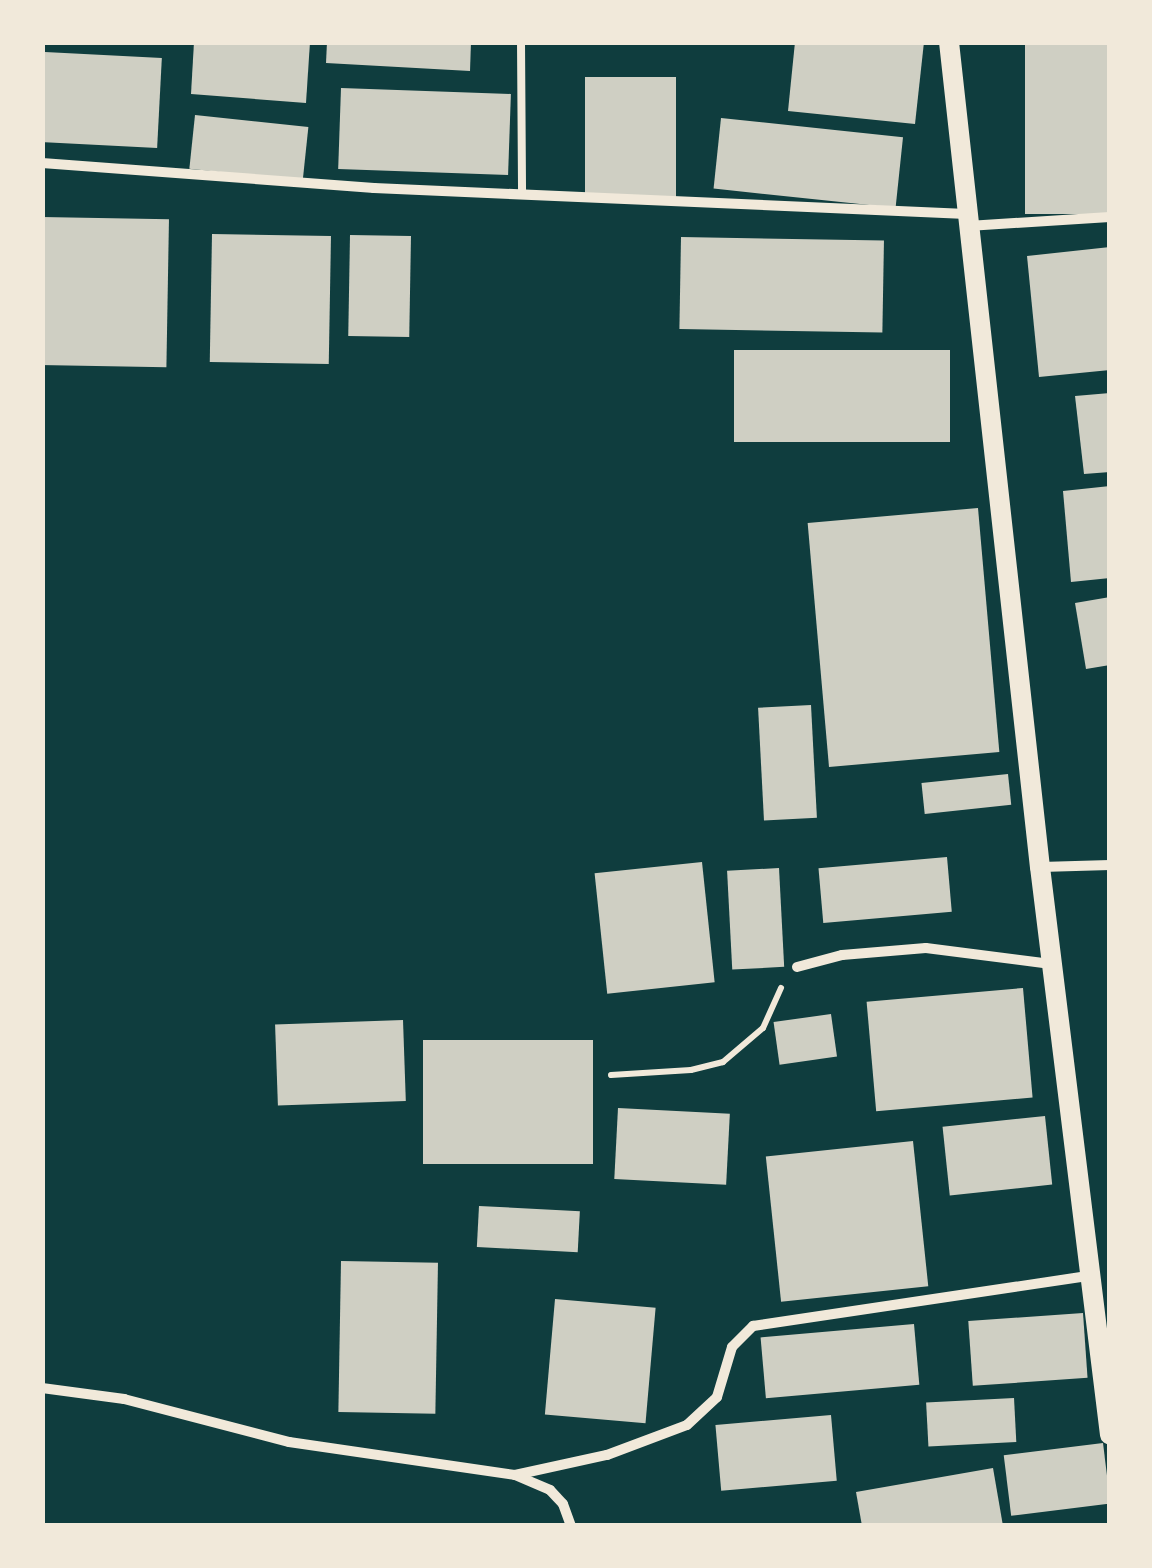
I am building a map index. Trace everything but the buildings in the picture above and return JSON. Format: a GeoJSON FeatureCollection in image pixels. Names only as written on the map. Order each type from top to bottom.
{"type":"FeatureCollection","features":[{"type":"Feature","properties":{"kind":"main road"},"geometry":{"type":"LineString","coordinates":[[949,42],[1051,964],[1110,1435]]}},
{"type":"Feature","properties":{"kind":"street"},"geometry":{"type":"LineString","coordinates":[[42,163],[966,220],[1110,217]]}},
{"type":"Feature","properties":{"kind":"street"},"geometry":{"type":"LineString","coordinates":[[1040,866],[1110,865]]}},
{"type":"Feature","properties":{"kind":"street"},"geometry":{"type":"LineString","coordinates":[[797,967],[842,955],[926,948],[1051,964]]}},
{"type":"Feature","properties":{"kind":"street"},"geometry":{"type":"LineString","coordinates":[[516,1474],[607,1455],[686,1425],[716,1397],[732,1347],[753,1326],[1088,1276]]}},
{"type":"Feature","properties":{"kind":"street"},"geometry":{"type":"LineString","coordinates":[[42,1388],[124,1398],[288,1442],[516,1474],[541,1484],[557,1496],[570,1526]]}},
{"type":"Feature","properties":{"kind":"lane"},"geometry":{"type":"LineString","coordinates":[[521,42],[522,195]]}},
{"type":"Feature","properties":{"kind":"path"},"geometry":{"type":"LineString","coordinates":[[610,1074],[691,1070],[723,1062],[763,1028],[775,997],[797,967]]}}]}
